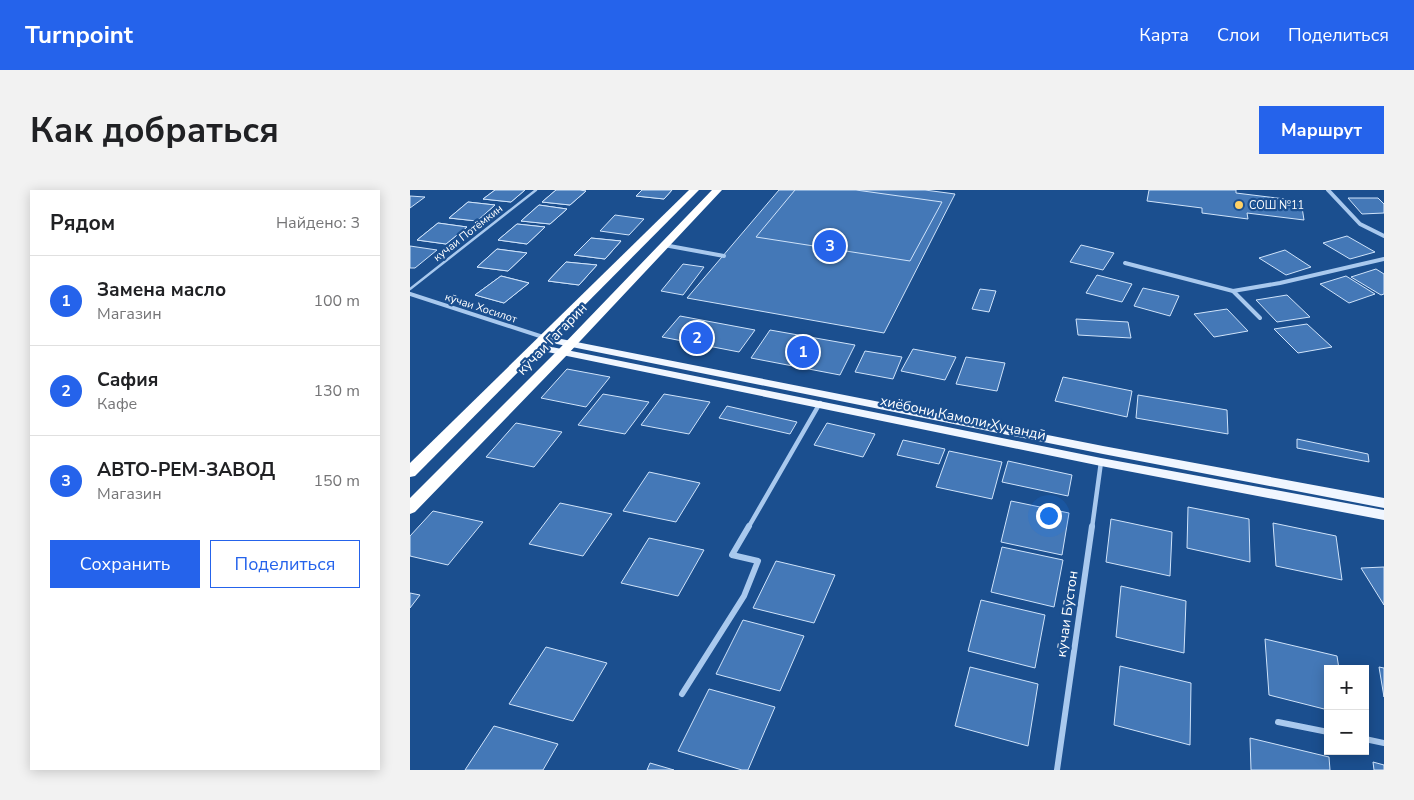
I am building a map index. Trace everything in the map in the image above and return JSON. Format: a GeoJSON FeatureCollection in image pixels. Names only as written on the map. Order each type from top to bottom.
{"type":"FeatureCollection","features":[{"type":"Feature","properties":{"kind":"highway","name":"кӯчаи Гагарин"},"geometry":{"type":"LineString","coordinates":[[410,472],[694,190]]}},
{"type":"Feature","properties":{"kind":"highway","name":"кӯчаи Гагарин"},"geometry":{"type":"LineString","coordinates":[[410,508],[567,348],[716,190]]}},
{"type":"Feature","properties":{"kind":"main road","name":"хиёбони Камоли Хуҷандӣ"},"geometry":{"type":"LineString","coordinates":[[542,343],[1384,503]]}},
{"type":"Feature","properties":{"kind":"main road","name":"хиёбони Камоли Хуҷандӣ"},"geometry":{"type":"LineString","coordinates":[[567,348],[1102,462],[1384,515]]}},
{"type":"Feature","properties":{"kind":"street"},"geometry":{"type":"LineString","coordinates":[[1328,190],[1360,224],[1384,236]]}},
{"type":"Feature","properties":{"kind":"street"},"geometry":{"type":"LineString","coordinates":[[664,245],[724,256]]}},
{"type":"Feature","properties":{"kind":"street"},"geometry":{"type":"LineString","coordinates":[[1125,263],[1233,291],[1280,283],[1384,259]]}},
{"type":"Feature","properties":{"kind":"street"},"geometry":{"type":"LineString","coordinates":[[1233,291],[1260,318]]}},
{"type":"Feature","properties":{"kind":"street","name":"кӯчаи Хосилот"},"geometry":{"type":"LineString","coordinates":[[410,294],[542,343]]}},
{"type":"Feature","properties":{"kind":"street"},"geometry":{"type":"LineString","coordinates":[[682,694],[744,596],[758,561],[732,555],[820,403]]}},
{"type":"Feature","properties":{"kind":"street","name":"кӯчаи Бӯстон"},"geometry":{"type":"LineString","coordinates":[[1057,770],[1102,462]]}},
{"type":"Feature","properties":{"kind":"street"},"geometry":{"type":"LineString","coordinates":[[1278,722],[1324,731]]}},
{"type":"Feature","properties":{"kind":"street"},"geometry":{"type":"LineString","coordinates":[[1369,740],[1384,743]]}},
{"type":"Feature","properties":{"kind":"lane","name":"кучаи Потёмкин"},"geometry":{"type":"LineString","coordinates":[[410,289],[536,190]]}},
{"type":"Feature","properties":{"kind":"building"},"geometry":{"type":"Polygon","coordinates":[[[495,190],[525,190],[511,202],[483,199],[495,190]]]}},
{"type":"Feature","properties":{"kind":"building"},"geometry":{"type":"Polygon","coordinates":[[[495,190],[525,190],[511,202],[483,199],[495,190]]]}},
{"type":"Feature","properties":{"kind":"building"},"geometry":{"type":"Polygon","coordinates":[[[556,190],[586,191],[570,205],[542,202],[556,190]]]}},
{"type":"Feature","properties":{"kind":"building"},"geometry":{"type":"Polygon","coordinates":[[[556,190],[586,191],[570,205],[542,202],[556,190]]]}},
{"type":"Feature","properties":{"kind":"building"},"geometry":{"type":"Polygon","coordinates":[[[642,190],[672,190],[664,199],[636,196],[642,190]]]}},
{"type":"Feature","properties":{"kind":"building"},"geometry":{"type":"Polygon","coordinates":[[[642,190],[672,190],[664,199],[636,196],[642,190]]]}},
{"type":"Feature","properties":{"kind":"building"},"geometry":{"type":"Polygon","coordinates":[[[779,190],[925,190],[955,194],[884,333],[687,298],[779,190]]]}},
{"type":"Feature","properties":{"kind":"building"},"geometry":{"type":"Polygon","coordinates":[[[795,190],[856,190],[942,202],[910,261],[756,237],[795,190]]]}},
{"type":"Feature","properties":{"kind":"building","name":"СОШ №11"},"geometry":{"type":"Polygon","coordinates":[[[1149,190],[1236,190],[1236,193],[1301,201],[1304,220],[1247,213],[1248,219],[1202,213],[1202,208],[1147,201],[1149,190]]]}},
{"type":"Feature","properties":{"kind":"building"},"geometry":{"type":"Polygon","coordinates":[[[410,196],[425,197],[410,208],[410,196]]]}},
{"type":"Feature","properties":{"kind":"building"},"geometry":{"type":"Polygon","coordinates":[[[1348,198],[1378,198],[1384,204],[1384,213],[1362,214],[1348,198]]]}},
{"type":"Feature","properties":{"kind":"building"},"geometry":{"type":"Polygon","coordinates":[[[468,202],[495,205],[477,221],[449,218],[468,202]]]}},
{"type":"Feature","properties":{"kind":"building"},"geometry":{"type":"Polygon","coordinates":[[[468,202],[495,205],[477,221],[449,218],[468,202]]]}},
{"type":"Feature","properties":{"kind":"building"},"geometry":{"type":"Polygon","coordinates":[[[539,205],[567,209],[550,224],[521,221],[539,205]]]}},
{"type":"Feature","properties":{"kind":"building"},"geometry":{"type":"Polygon","coordinates":[[[539,205],[567,209],[550,224],[521,221],[539,205]]]}},
{"type":"Feature","properties":{"kind":"building"},"geometry":{"type":"Polygon","coordinates":[[[615,215],[644,219],[629,235],[600,231],[615,215]]]}},
{"type":"Feature","properties":{"kind":"building"},"geometry":{"type":"Polygon","coordinates":[[[438,223],[467,227],[446,244],[417,240],[438,223]]]}},
{"type":"Feature","properties":{"kind":"building"},"geometry":{"type":"Polygon","coordinates":[[[438,223],[467,227],[446,244],[417,240],[438,223]]]}},
{"type":"Feature","properties":{"kind":"building"},"geometry":{"type":"Polygon","coordinates":[[[517,224],[545,227],[527,244],[498,240],[517,224]]]}},
{"type":"Feature","properties":{"kind":"building"},"geometry":{"type":"Polygon","coordinates":[[[517,224],[545,227],[527,244],[498,240],[517,224]]]}},
{"type":"Feature","properties":{"kind":"building"},"geometry":{"type":"Polygon","coordinates":[[[1347,236],[1375,252],[1350,259],[1323,243],[1347,236]]]}},
{"type":"Feature","properties":{"kind":"building"},"geometry":{"type":"Polygon","coordinates":[[[591,238],[621,241],[605,259],[574,255],[591,238]]]}},
{"type":"Feature","properties":{"kind":"building"},"geometry":{"type":"Polygon","coordinates":[[[591,238],[621,241],[605,259],[574,255],[591,238]]]}},
{"type":"Feature","properties":{"kind":"building"},"geometry":{"type":"Polygon","coordinates":[[[1081,245],[1114,253],[1103,270],[1070,262],[1081,245]]]}},
{"type":"Feature","properties":{"kind":"building"},"geometry":{"type":"Polygon","coordinates":[[[410,246],[437,250],[415,268],[410,268],[410,246]]]}},
{"type":"Feature","properties":{"kind":"building"},"geometry":{"type":"Polygon","coordinates":[[[497,249],[527,253],[508,271],[477,267],[497,249]]]}},
{"type":"Feature","properties":{"kind":"building"},"geometry":{"type":"Polygon","coordinates":[[[497,249],[527,253],[508,271],[477,267],[497,249]]]}},
{"type":"Feature","properties":{"kind":"building"},"geometry":{"type":"Polygon","coordinates":[[[1285,250],[1311,267],[1286,275],[1259,258],[1285,250]]]}},
{"type":"Feature","properties":{"kind":"building"},"geometry":{"type":"Polygon","coordinates":[[[566,262],[597,265],[579,285],[548,281],[566,262]]]}},
{"type":"Feature","properties":{"kind":"building"},"geometry":{"type":"Polygon","coordinates":[[[566,262],[597,265],[579,285],[548,281],[566,262]]]}},
{"type":"Feature","properties":{"kind":"building"},"geometry":{"type":"Polygon","coordinates":[[[683,264],[704,267],[683,295],[661,291],[683,264]]]}},
{"type":"Feature","properties":{"kind":"building"},"geometry":{"type":"Polygon","coordinates":[[[1376,269],[1384,274],[1384,294],[1381,295],[1351,277],[1376,269]]]}},
{"type":"Feature","properties":{"kind":"building"},"geometry":{"type":"Polygon","coordinates":[[[1097,275],[1132,284],[1122,302],[1086,293],[1097,275]]]}},
{"type":"Feature","properties":{"kind":"building"},"geometry":{"type":"Polygon","coordinates":[[[501,276],[529,283],[504,303],[475,295],[501,276]]]}},
{"type":"Feature","properties":{"kind":"building"},"geometry":{"type":"Polygon","coordinates":[[[501,276],[529,283],[504,303],[475,295],[501,276]]]}},
{"type":"Feature","properties":{"kind":"building"},"geometry":{"type":"Polygon","coordinates":[[[1346,276],[1375,294],[1349,303],[1320,284],[1346,276]]]}},
{"type":"Feature","properties":{"kind":"building"},"geometry":{"type":"Polygon","coordinates":[[[1143,288],[1179,296],[1170,316],[1134,306],[1143,288]]]}},
{"type":"Feature","properties":{"kind":"building"},"geometry":{"type":"Polygon","coordinates":[[[980,289],[996,291],[989,312],[972,309],[980,289]]]}},
{"type":"Feature","properties":{"kind":"building"},"geometry":{"type":"Polygon","coordinates":[[[1287,295],[1310,317],[1277,322],[1256,300],[1287,295]]]}},
{"type":"Feature","properties":{"kind":"building"},"geometry":{"type":"Polygon","coordinates":[[[1227,309],[1248,331],[1214,337],[1194,314],[1227,309]]]}},
{"type":"Feature","properties":{"kind":"building"},"geometry":{"type":"Polygon","coordinates":[[[680,316],[755,330],[739,352],[662,337],[680,316]]]}},
{"type":"Feature","properties":{"kind":"building"},"geometry":{"type":"Polygon","coordinates":[[[1076,319],[1128,322],[1131,338],[1078,335],[1076,319]]]}},
{"type":"Feature","properties":{"kind":"building"},"geometry":{"type":"Polygon","coordinates":[[[1307,324],[1332,347],[1298,353],[1274,329],[1307,324]]]}},
{"type":"Feature","properties":{"kind":"building"},"geometry":{"type":"Polygon","coordinates":[[[770,330],[855,345],[840,375],[751,358],[770,330]]]}},
{"type":"Feature","properties":{"kind":"building"},"geometry":{"type":"Polygon","coordinates":[[[913,349],[956,357],[945,380],[901,371],[913,349]]]}},
{"type":"Feature","properties":{"kind":"building"},"geometry":{"type":"Polygon","coordinates":[[[865,351],[902,357],[893,379],[855,372],[865,351]]]}},
{"type":"Feature","properties":{"kind":"building"},"geometry":{"type":"Polygon","coordinates":[[[966,357],[1005,363],[997,391],[956,384],[966,357]]]}},
{"type":"Feature","properties":{"kind":"building"},"geometry":{"type":"Polygon","coordinates":[[[567,369],[610,377],[586,407],[541,398],[567,369]]]}},
{"type":"Feature","properties":{"kind":"building"},"geometry":{"type":"Polygon","coordinates":[[[1063,377],[1132,391],[1127,417],[1055,401],[1063,377]]]}},
{"type":"Feature","properties":{"kind":"building"},"geometry":{"type":"Polygon","coordinates":[[[603,394],[649,402],[625,434],[578,425],[603,394]]]}},
{"type":"Feature","properties":{"kind":"building"},"geometry":{"type":"Polygon","coordinates":[[[664,394],[710,402],[689,434],[641,425],[664,394]]]}},
{"type":"Feature","properties":{"kind":"building"},"geometry":{"type":"Polygon","coordinates":[[[1138,395],[1227,410],[1228,434],[1136,418],[1138,395]]]}},
{"type":"Feature","properties":{"kind":"building"},"geometry":{"type":"Polygon","coordinates":[[[727,406],[797,422],[790,434],[719,418],[727,406]]]}},
{"type":"Feature","properties":{"kind":"building"},"geometry":{"type":"Polygon","coordinates":[[[516,423],[562,432],[534,467],[486,457],[516,423]]]}},
{"type":"Feature","properties":{"kind":"building"},"geometry":{"type":"Polygon","coordinates":[[[827,423],[875,434],[863,457],[814,445],[827,423]]]}},
{"type":"Feature","properties":{"kind":"building"},"geometry":{"type":"Polygon","coordinates":[[[1297,439],[1368,454],[1369,462],[1297,448],[1297,439]]]}},
{"type":"Feature","properties":{"kind":"building"},"geometry":{"type":"Polygon","coordinates":[[[903,440],[945,449],[939,464],[897,455],[903,440]]]}},
{"type":"Feature","properties":{"kind":"building"},"geometry":{"type":"Polygon","coordinates":[[[949,451],[1002,462],[992,499],[936,487],[949,451]]]}},
{"type":"Feature","properties":{"kind":"building"},"geometry":{"type":"Polygon","coordinates":[[[1008,461],[1072,475],[1068,496],[1002,482],[1008,461]]]}},
{"type":"Feature","properties":{"kind":"building"},"geometry":{"type":"Polygon","coordinates":[[[649,472],[700,483],[676,522],[623,511],[649,472]]]}},
{"type":"Feature","properties":{"kind":"building"},"geometry":{"type":"Polygon","coordinates":[[[1011,501],[1069,513],[1062,555],[1001,542],[1011,501]]]}},
{"type":"Feature","properties":{"kind":"building"},"geometry":{"type":"Polygon","coordinates":[[[560,503],[612,514],[583,556],[529,544],[560,503]]]}},
{"type":"Feature","properties":{"kind":"building"},"geometry":{"type":"Polygon","coordinates":[[[1188,507],[1249,519],[1250,562],[1187,548],[1188,507]]]}},
{"type":"Feature","properties":{"kind":"building"},"geometry":{"type":"Polygon","coordinates":[[[433,511],[483,522],[448,565],[410,556],[410,536],[433,511]]]}},
{"type":"Feature","properties":{"kind":"building"},"geometry":{"type":"Polygon","coordinates":[[[1111,519],[1172,532],[1170,576],[1106,562],[1111,519]]]}},
{"type":"Feature","properties":{"kind":"building"},"geometry":{"type":"Polygon","coordinates":[[[1273,523],[1336,536],[1342,580],[1276,566],[1273,523]]]}},
{"type":"Feature","properties":{"kind":"building"},"geometry":{"type":"Polygon","coordinates":[[[649,538],[704,550],[678,596],[621,583],[649,538]]]}},
{"type":"Feature","properties":{"kind":"building"},"geometry":{"type":"Polygon","coordinates":[[[1002,547],[1063,560],[1054,607],[991,592],[1002,547]]]}},
{"type":"Feature","properties":{"kind":"building"},"geometry":{"type":"Polygon","coordinates":[[[776,561],[835,575],[814,623],[753,608],[776,561]]]}},
{"type":"Feature","properties":{"kind":"building"},"geometry":{"type":"Polygon","coordinates":[[[1384,567],[1384,605],[1361,568],[1384,567]]]}},
{"type":"Feature","properties":{"kind":"building"},"geometry":{"type":"Polygon","coordinates":[[[1121,586],[1186,601],[1184,653],[1116,637],[1121,586]]]}},
{"type":"Feature","properties":{"kind":"building"},"geometry":{"type":"Polygon","coordinates":[[[410,593],[420,595],[410,608],[410,593]]]}},
{"type":"Feature","properties":{"kind":"building"},"geometry":{"type":"Polygon","coordinates":[[[981,600],[1045,615],[1035,668],[968,651],[981,600]]]}},
{"type":"Feature","properties":{"kind":"building"},"geometry":{"type":"Polygon","coordinates":[[[743,620],[804,636],[780,691],[716,674],[743,620]]]}},
{"type":"Feature","properties":{"kind":"building"},"geometry":{"type":"Polygon","coordinates":[[[1265,639],[1337,656],[1338,665],[1324,665],[1324,709],[1269,695],[1265,639]]]}},
{"type":"Feature","properties":{"kind":"building"},"geometry":{"type":"Polygon","coordinates":[[[546,647],[607,663],[573,721],[509,704],[546,647]]]}},
{"type":"Feature","properties":{"kind":"building"},"geometry":{"type":"Polygon","coordinates":[[[1120,666],[1191,683],[1190,745],[1114,725],[1120,666]]]}},
{"type":"Feature","properties":{"kind":"building"},"geometry":{"type":"Polygon","coordinates":[[[970,667],[1038,684],[1028,746],[955,726],[970,667]]]}},
{"type":"Feature","properties":{"kind":"building"},"geometry":{"type":"Polygon","coordinates":[[[1379,667],[1384,668],[1384,697],[1379,667]]]}},
{"type":"Feature","properties":{"kind":"building"},"geometry":{"type":"Polygon","coordinates":[[[709,689],[775,707],[748,770],[742,770],[678,751],[709,689]]]}},
{"type":"Feature","properties":{"kind":"building"},"geometry":{"type":"Polygon","coordinates":[[[494,726],[558,744],[543,770],[465,770],[494,726]]]}},
{"type":"Feature","properties":{"kind":"building"},"geometry":{"type":"Polygon","coordinates":[[[1250,738],[1329,757],[1330,770],[1251,770],[1250,738]]]}},
{"type":"Feature","properties":{"kind":"building"},"geometry":{"type":"Polygon","coordinates":[[[1373,762],[1384,765],[1384,770],[1374,770],[1373,762]]]}},
{"type":"Feature","properties":{"kind":"building"},"geometry":{"type":"Polygon","coordinates":[[[650,763],[674,770],[647,770],[650,763]]]}},
{"type":"Feature","properties":{"kind":"place","name":"СОШ №11"},"geometry":{"type":"Point","coordinates":[1239,205]}},
{"type":"Feature","properties":{"kind":"place","name":"АВТО-РЕМ-ЗАВОД"},"geometry":{"type":"Point","coordinates":[830,246]}},
{"type":"Feature","properties":{"kind":"place","name":"Сафия"},"geometry":{"type":"Point","coordinates":[697,338]}},
{"type":"Feature","properties":{"kind":"place","name":"Замена масло"},"geometry":{"type":"Point","coordinates":[803,352]}}]}
